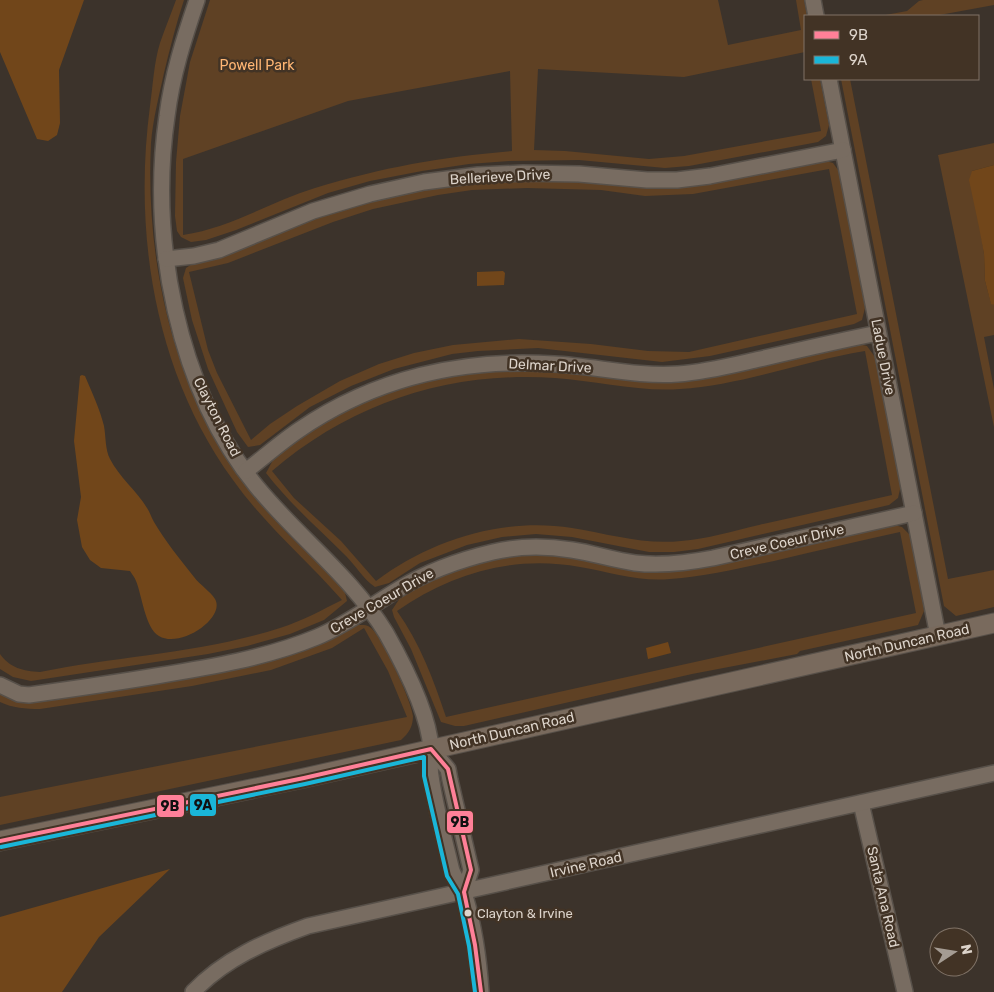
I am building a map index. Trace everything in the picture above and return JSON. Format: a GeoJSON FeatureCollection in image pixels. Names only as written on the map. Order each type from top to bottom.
{"type":"FeatureCollection","features":[{"type":"Feature","properties":{"kind":"main road","name":"North Duncan Road"},"geometry":{"type":"LineString","coordinates":[[0,841],[304,778],[994,624]]}},
{"type":"Feature","properties":{"kind":"street","name":"Clayton Road"},"geometry":{"type":"LineString","coordinates":[[197,0],[186,30],[174,75],[166,117],[162,214],[166,259],[178,318],[193,369],[207,405],[246,472],[282,516],[346,579],[385,632],[419,702],[431,749]]}},
{"type":"Feature","properties":{"kind":"street"},"geometry":{"type":"LineString","coordinates":[[813,0],[816,15]]}},
{"type":"Feature","properties":{"kind":"street","name":"Ladue Drive"},"geometry":{"type":"LineString","coordinates":[[829,80],[938,636]]}},
{"type":"Feature","properties":{"kind":"street","name":"Bellerieve Drive"},"geometry":{"type":"LineString","coordinates":[[166,259],[194,256],[219,250],[313,211],[370,194],[424,182],[478,175],[523,173],[579,174],[647,180],[677,180],[710,176],[843,150]]}},
{"type":"Feature","properties":{"kind":"street","name":"Delmar Drive"},"geometry":{"type":"LineString","coordinates":[[246,472],[299,430],[332,410],[370,391],[403,379],[441,370],[476,364],[512,362],[555,364],[652,374],[678,374],[709,370],[878,332]]}},
{"type":"Feature","properties":{"kind":"street","name":"Creve Coeur Drive"},"geometry":{"type":"LineString","coordinates":[[0,685],[19,694],[29,695],[189,671],[240,661],[280,650],[318,636],[401,588],[440,568],[459,560],[496,551],[523,548],[552,548],[634,563],[684,563],[914,513]]}},
{"type":"Feature","properties":{"kind":"street"},"geometry":{"type":"LineString","coordinates":[[431,749],[448,769],[471,870],[464,892],[475,945],[481,992]]}},
{"type":"Feature","properties":{"kind":"street","name":"Irvine Road"},"geometry":{"type":"LineString","coordinates":[[193,992],[226,964],[252,948],[308,926],[994,773]]}},
{"type":"Feature","properties":{"kind":"street","name":"Santa Ana Road"},"geometry":{"type":"LineString","coordinates":[[861,803],[905,992]]}},
{"type":"Feature","properties":{"kind":"green space"},"geometry":{"type":"Polygon","coordinates":[[[176,0],[184,0],[173,36],[155,116],[151,143],[150,188],[153,234],[160,280],[170,325],[183,369],[201,411],[222,451],[263,507],[341,586],[347,601],[324,620],[290,634],[247,646],[208,654],[31,681],[13,677],[0,669],[0,654],[8,663],[17,668],[40,672],[191,649],[280,628],[304,619],[342,600],[258,512],[233,480],[206,438],[185,395],[168,349],[156,301],[148,253],[145,155],[156,58],[176,0]]]}},
{"type":"Feature","properties":{"kind":"green space","name":"Powell Park"},"geometry":{"type":"Polygon","coordinates":[[[210,0],[718,0],[728,45],[801,30],[796,0],[804,0],[807,15],[804,15],[804,52],[684,77],[538,69],[534,150],[649,159],[684,156],[821,131],[811,80],[820,80],[829,125],[826,136],[818,142],[689,166],[665,168],[579,160],[509,161],[469,164],[422,171],[370,181],[328,193],[236,230],[206,240],[191,242],[181,237],[177,231],[175,216],[176,162],[180,116],[190,62],[210,0]],[[510,71],[348,101],[183,159],[183,235],[200,232],[234,221],[315,188],[365,174],[461,156],[512,151],[510,71]]]}},
{"type":"Feature","properties":{"kind":"green space"},"geometry":{"type":"Polygon","coordinates":[[[994,0],[994,5],[939,15],[885,15],[907,11],[919,1],[994,0]]]}},
{"type":"Feature","properties":{"kind":"green space"},"geometry":{"type":"Polygon","coordinates":[[[841,80],[850,80],[948,579],[994,570],[994,607],[956,616],[944,606],[841,80]]]}},
{"type":"Feature","properties":{"kind":"green space"},"geometry":{"type":"Polygon","coordinates":[[[994,143],[994,165],[972,171],[984,254],[985,281],[991,303],[994,305],[994,335],[984,337],[994,389],[994,427],[938,155],[994,143]]]}},
{"type":"Feature","properties":{"kind":"green space"},"geometry":{"type":"Polygon","coordinates":[[[822,160],[833,163],[841,174],[865,308],[862,320],[854,324],[710,356],[662,362],[538,348],[452,354],[394,369],[351,386],[310,407],[260,445],[248,447],[237,432],[208,369],[192,320],[183,278],[186,268],[195,262],[248,246],[327,214],[392,195],[478,181],[553,179],[621,183],[822,160]],[[829,169],[693,194],[645,196],[601,190],[527,188],[472,190],[438,195],[373,209],[333,222],[228,263],[189,272],[208,350],[217,373],[251,440],[270,424],[297,406],[340,381],[379,364],[414,353],[453,345],[519,339],[591,344],[648,351],[689,352],[857,314],[829,169]]]}},
{"type":"Feature","properties":{"kind":"green space"},"geometry":{"type":"Polygon","coordinates":[[[859,344],[867,346],[875,357],[901,485],[898,498],[889,505],[698,549],[674,552],[649,552],[572,537],[536,534],[502,537],[467,545],[420,563],[389,583],[375,587],[295,506],[266,473],[273,460],[292,444],[338,414],[370,398],[433,378],[519,368],[660,380],[859,344]],[[865,351],[727,383],[680,389],[634,388],[571,379],[516,377],[478,380],[441,386],[404,396],[369,409],[336,426],[303,447],[272,471],[294,498],[341,541],[376,581],[397,566],[444,543],[494,529],[546,525],[654,542],[681,541],[710,537],[892,495],[865,351]]]}},
{"type":"Feature","properties":{"kind":"green space"},"geometry":{"type":"Polygon","coordinates":[[[894,525],[902,527],[911,536],[924,611],[918,625],[800,651],[797,654],[692,674],[464,726],[455,726],[441,722],[411,649],[394,617],[392,610],[400,598],[445,572],[494,557],[547,552],[637,569],[894,525]],[[900,532],[774,561],[683,578],[647,579],[555,564],[531,563],[507,566],[484,570],[439,586],[397,611],[413,636],[431,676],[446,717],[916,613],[900,532]]]}},
{"type":"Feature","properties":{"kind":"green space"},"geometry":{"type":"Polygon","coordinates":[[[356,625],[368,626],[376,634],[389,656],[408,697],[413,720],[410,729],[401,740],[0,825],[0,797],[407,717],[388,671],[364,628],[332,648],[271,670],[192,686],[40,709],[19,708],[0,702],[0,692],[216,673],[283,658],[314,646],[356,625]]]}},
{"type":"Feature","properties":{"kind":"shaded area"},"geometry":{"type":"Polygon","coordinates":[[[0,0],[84,0],[59,70],[60,123],[57,135],[48,141],[37,139],[0,52],[0,0]]]}},
{"type":"Feature","properties":{"kind":"shaded area"},"geometry":{"type":"Polygon","coordinates":[[[994,165],[994,305],[991,304],[985,281],[984,254],[969,180],[972,171],[994,165]]]}},
{"type":"Feature","properties":{"kind":"shaded area"},"geometry":{"type":"Polygon","coordinates":[[[503,271],[505,273],[504,285],[477,286],[477,272],[503,271]]]}},
{"type":"Feature","properties":{"kind":"shaded area"},"geometry":{"type":"Polygon","coordinates":[[[80,376],[85,376],[100,413],[104,426],[107,451],[114,466],[143,502],[158,529],[173,550],[196,580],[215,599],[217,607],[214,615],[199,630],[189,635],[168,639],[154,632],[144,611],[136,581],[130,571],[101,568],[90,560],[82,547],[77,520],[81,497],[74,441],[80,376]]]}},
{"type":"Feature","properties":{"kind":"shaded area"},"geometry":{"type":"Polygon","coordinates":[[[668,642],[671,653],[648,659],[646,648],[668,642]]]}},
{"type":"Feature","properties":{"kind":"shaded area"},"geometry":{"type":"Polygon","coordinates":[[[170,869],[99,937],[62,992],[0,992],[0,917],[170,869]]]}},
{"type":"Feature","properties":{"kind":"transit line","name":"9B"},"geometry":{"type":"LineString","coordinates":[[0,841],[304,778],[431,749],[448,769],[471,870],[464,892],[475,945],[481,992]]}},
{"type":"Feature","properties":{"kind":"transit line","name":"9A"},"geometry":{"type":"LineString","coordinates":[[1,847],[305,784],[424,757],[424,776],[447,876],[458,894],[469,946],[475,992]]}},
{"type":"Feature","properties":{"kind":"place","name":"Clayton & Irvine"},"geometry":{"type":"Point","coordinates":[468,913]}}]}
